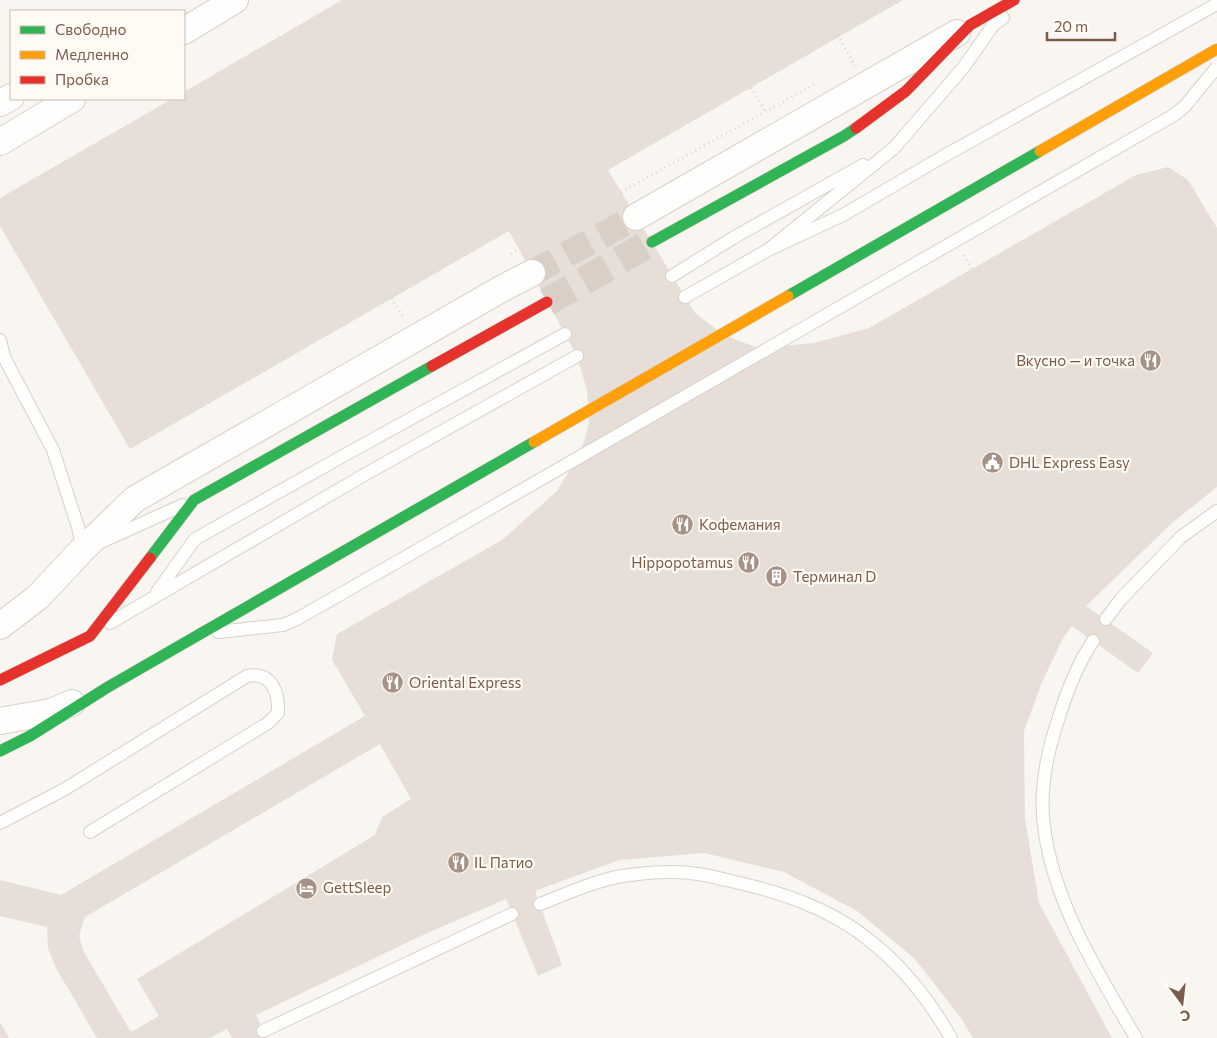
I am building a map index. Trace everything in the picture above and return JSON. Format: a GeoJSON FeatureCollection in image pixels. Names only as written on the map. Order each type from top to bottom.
{"type":"FeatureCollection","features":[{"type":"Feature","properties":{"kind":"street"},"geometry":{"type":"LineString","coordinates":[[185,19],[229,0]]}},
{"type":"Feature","properties":{"kind":"street"},"geometry":{"type":"LineString","coordinates":[[185,30],[235,0]]}},
{"type":"Feature","properties":{"kind":"street"},"geometry":{"type":"LineString","coordinates":[[636,216],[1014,0]]}},
{"type":"Feature","properties":{"kind":"street"},"geometry":{"type":"LineString","coordinates":[[652,242],[844,136],[906,91],[970,25]]}},
{"type":"Feature","properties":{"kind":"street"},"geometry":{"type":"LineString","coordinates":[[0,751],[30,736],[108,687],[1217,49]]}},
{"type":"Feature","properties":{"kind":"street"},"geometry":{"type":"LineString","coordinates":[[0,142],[70,100]]}},
{"type":"Feature","properties":{"kind":"street"},"geometry":{"type":"LineString","coordinates":[[0,626],[38,597],[82,550],[135,500],[532,273]]}},
{"type":"Feature","properties":{"kind":"street"},"geometry":{"type":"LineString","coordinates":[[0,680],[90,636],[194,500],[547,302]]}},
{"type":"Feature","properties":{"kind":"street"},"geometry":{"type":"LineString","coordinates":[[0,721],[51,712],[108,687]]}},
{"type":"Feature","properties":{"kind":"lane"},"geometry":{"type":"LineString","coordinates":[[768,250],[894,148],[963,68],[994,24],[1027,0]]}},
{"type":"Feature","properties":{"kind":"lane"},"geometry":{"type":"LineString","coordinates":[[685,297],[768,250],[843,215],[944,156],[1217,4]]}},
{"type":"Feature","properties":{"kind":"lane"},"geometry":{"type":"LineString","coordinates":[[200,634],[283,625],[297,619],[1174,115],[1185,106],[1217,67]]}},
{"type":"Feature","properties":{"kind":"lane"},"geometry":{"type":"LineString","coordinates":[[672,276],[733,238],[894,148]]}},
{"type":"Feature","properties":{"kind":"lane"},"geometry":{"type":"LineString","coordinates":[[154,596],[195,539],[565,334]]}},
{"type":"Feature","properties":{"kind":"lane"},"geometry":{"type":"LineString","coordinates":[[0,340],[4,357],[54,450],[78,527],[82,550],[194,500]]}},
{"type":"Feature","properties":{"kind":"lane"},"geometry":{"type":"LineString","coordinates":[[90,636],[154,596],[364,475],[576,356]]}},
{"type":"Feature","properties":{"kind":"lane"},"geometry":{"type":"LineString","coordinates":[[1106,620],[1122,599],[1181,537],[1217,511]]}},
{"type":"Feature","properties":{"kind":"lane"},"geometry":{"type":"LineString","coordinates":[[1093,641],[1083,656],[1066,694],[1051,741],[1044,778],[1044,825],[1052,867],[1064,903],[1106,987],[1136,1038]]}},
{"type":"Feature","properties":{"kind":"lane"},"geometry":{"type":"LineString","coordinates":[[0,823],[65,789],[247,676],[261,676],[268,680],[277,697],[278,713],[268,723],[90,832]]}},
{"type":"Feature","properties":{"kind":"lane"},"geometry":{"type":"LineString","coordinates":[[540,904],[584,887],[620,877],[668,872],[702,874],[764,888],[798,900],[843,922],[869,940],[898,966],[926,1000],[951,1038]]}},
{"type":"Feature","properties":{"kind":"lane"},"geometry":{"type":"LineString","coordinates":[[264,1031],[512,914]]}},
{"type":"Feature","properties":{"kind":"path"},"geometry":{"type":"LineString","coordinates":[[818,0],[853,63],[845,68]]}},
{"type":"Feature","properties":{"kind":"path"},"geometry":{"type":"LineString","coordinates":[[728,49],[765,111]]}},
{"type":"Feature","properties":{"kind":"path"},"geometry":{"type":"LineString","coordinates":[[621,192],[821,80]]}},
{"type":"Feature","properties":{"kind":"path"},"geometry":{"type":"LineString","coordinates":[[369,259],[404,318]]}},
{"type":"Feature","properties":{"kind":"building","name":"Терминал D"},"geometry":{"type":"Polygon","coordinates":[[[342,0],[903,0],[608,170],[695,313],[724,335],[758,348],[814,343],[869,328],[1136,175],[1168,167],[1188,180],[1217,228],[1217,487],[1172,523],[1086,606],[1153,653],[1138,673],[1072,626],[1063,638],[1042,682],[1024,731],[1025,819],[1039,903],[1112,1038],[973,1038],[961,1018],[914,958],[857,911],[784,872],[704,853],[619,860],[535,891],[562,965],[538,976],[506,899],[425,934],[256,1015],[267,1038],[232,1038],[227,1029],[210,1038],[97,1038],[56,968],[48,948],[47,927],[0,916],[0,880],[61,895],[365,716],[332,660],[337,634],[502,540],[557,491],[576,460],[584,442],[589,423],[587,390],[577,356],[509,231],[130,449],[0,226],[0,198],[170,100],[185,100],[185,91],[342,0]],[[380,744],[85,917],[79,936],[84,952],[131,1032],[159,1016],[137,979],[375,835],[382,817],[411,799],[380,744]]]}},
{"type":"Feature","properties":{"kind":"building"},"geometry":{"type":"Polygon","coordinates":[[[0,1022],[9,1038],[0,1038],[0,1022]]]}},
{"type":"Feature","properties":{"kind":"tunnel"},"geometry":{"type":"LineString","coordinates":[[532,273],[636,217]]}},
{"type":"Feature","properties":{"kind":"tunnel"},"geometry":{"type":"LineString","coordinates":[[547,302],[652,242]]}},
{"type":"Feature","properties":{"kind":"traffic: fast"},"geometry":{"type":"LineString","coordinates":[[652,242],[856,128]]}},
{"type":"Feature","properties":{"kind":"traffic: fast"},"geometry":{"type":"LineString","coordinates":[[788,296],[1040,151]]}},
{"type":"Feature","properties":{"kind":"traffic: fast"},"geometry":{"type":"LineString","coordinates":[[150,558],[194,500],[432,366]]}},
{"type":"Feature","properties":{"kind":"traffic: fast"},"geometry":{"type":"LineString","coordinates":[[200,634],[534,442]]}},
{"type":"Feature","properties":{"kind":"traffic: fast"},"geometry":{"type":"LineString","coordinates":[[0,751],[30,736],[108,687],[200,634]]}},
{"type":"Feature","properties":{"kind":"traffic: jam"},"geometry":{"type":"LineString","coordinates":[[856,128],[906,91],[970,25],[1014,0]]}},
{"type":"Feature","properties":{"kind":"traffic: jam"},"geometry":{"type":"LineString","coordinates":[[432,366],[547,302]]}},
{"type":"Feature","properties":{"kind":"traffic: jam"},"geometry":{"type":"LineString","coordinates":[[0,680],[90,636],[150,558]]}},
{"type":"Feature","properties":{"kind":"traffic: slow"},"geometry":{"type":"LineString","coordinates":[[1040,151],[1217,49]]}},
{"type":"Feature","properties":{"kind":"traffic: slow"},"geometry":{"type":"LineString","coordinates":[[534,442],[788,296]]}},
{"type":"Feature","properties":{"kind":"place","name":"Вкусно — и точка"},"geometry":{"type":"Point","coordinates":[1151,361]}},
{"type":"Feature","properties":{"kind":"place","name":"DHL Express Easy"},"geometry":{"type":"Point","coordinates":[993,463]}},
{"type":"Feature","properties":{"kind":"place","name":"Кофемания"},"geometry":{"type":"Point","coordinates":[683,525]}},
{"type":"Feature","properties":{"kind":"place","name":"Hippopotamus"},"geometry":{"type":"Point","coordinates":[749,563]}},
{"type":"Feature","properties":{"kind":"place","name":"Терминал D"},"geometry":{"type":"Point","coordinates":[777,577]}},
{"type":"Feature","properties":{"kind":"place","name":"Oriental Express"},"geometry":{"type":"Point","coordinates":[393,683]}},
{"type":"Feature","properties":{"kind":"place","name":"IL Патио"},"geometry":{"type":"Point","coordinates":[458,863]}},
{"type":"Feature","properties":{"kind":"place","name":"GettSleep"},"geometry":{"type":"Point","coordinates":[307,888]}}]}
